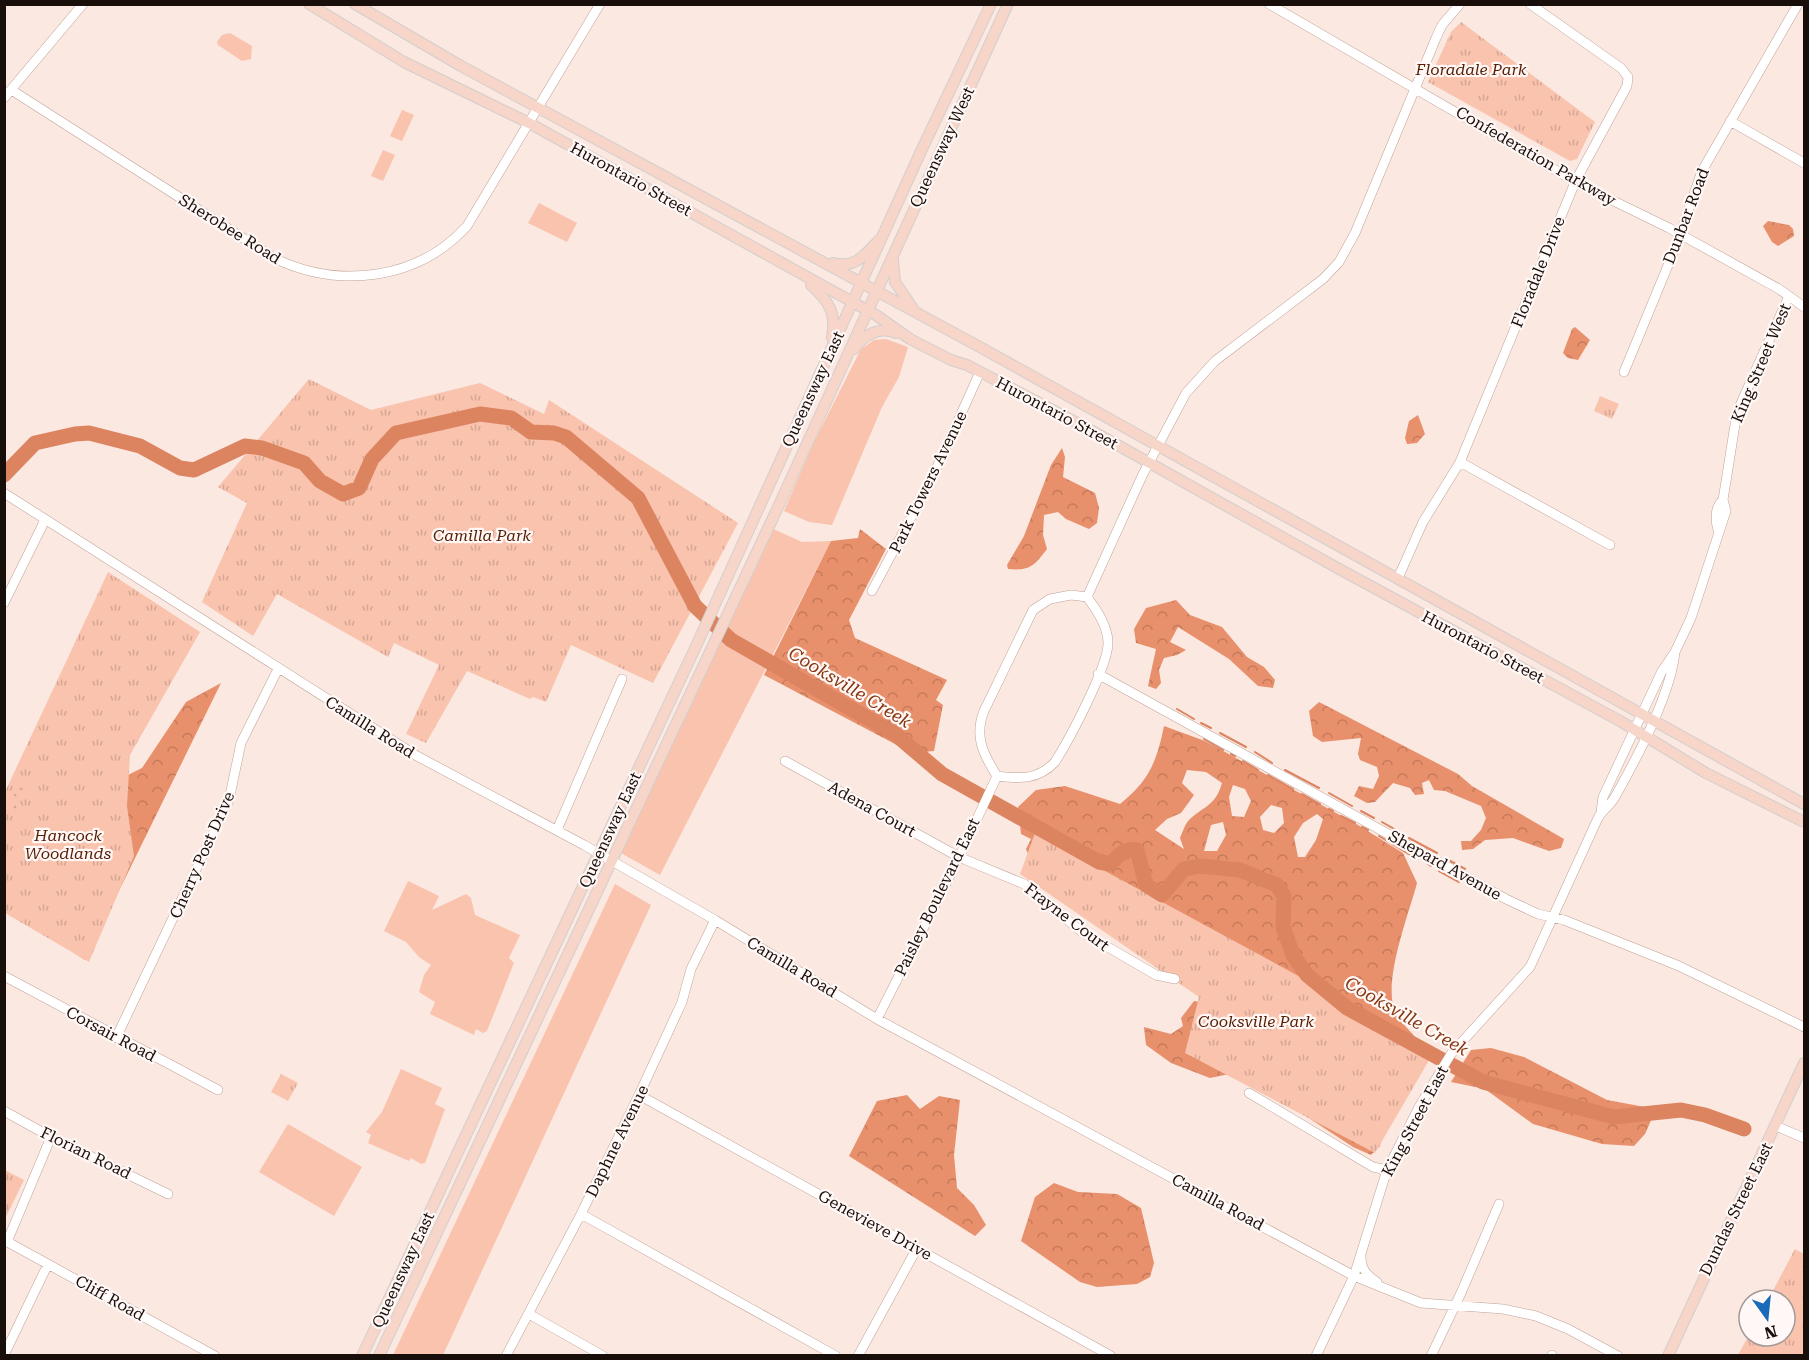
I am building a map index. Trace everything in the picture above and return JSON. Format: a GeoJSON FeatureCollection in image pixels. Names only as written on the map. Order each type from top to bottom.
{"type":"FeatureCollection","features":[{"type":"Feature","properties":{"kind":"main road","name":"Hurontario Street"},"geometry":{"type":"LineString","coordinates":[[309,4],[404,62],[529,123],[867,310],[910,339],[980,372],[1150,462],[1258,525],[1635,730],[1706,773],[1804,822]]}},
{"type":"Feature","properties":{"kind":"main road","name":"Hurontario Street"},"geometry":{"type":"LineString","coordinates":[[355,4],[1804,804]]}},
{"type":"Feature","properties":{"kind":"main road","name":"Queensway West"},"geometry":{"type":"LineString","coordinates":[[863,283],[991,4]]}},
{"type":"Feature","properties":{"kind":"main road","name":"Queensway West"},"geometry":{"type":"LineString","coordinates":[[876,291],[1008,4]]}},
{"type":"Feature","properties":{"kind":"main road"},"geometry":{"type":"LineString","coordinates":[[821,260],[844,266],[854,263],[862,259],[885,233]]}},
{"type":"Feature","properties":{"kind":"main road"},"geometry":{"type":"LineString","coordinates":[[894,250],[895,282],[918,314]]}},
{"type":"Feature","properties":{"kind":"main road"},"geometry":{"type":"LineString","coordinates":[[797,273],[831,306],[834,323],[830,351]]}},
{"type":"Feature","properties":{"kind":"main road","name":"Queensway East"},"geometry":{"type":"LineString","coordinates":[[362,1356],[697,644],[863,283]]}},
{"type":"Feature","properties":{"kind":"main road","name":"Queensway East"},"geometry":{"type":"LineString","coordinates":[[379,1356],[779,505],[876,291]]}},
{"type":"Feature","properties":{"kind":"main road"},"geometry":{"type":"LineString","coordinates":[[837,378],[858,342],[871,334],[889,330],[910,339]]}},
{"type":"Feature","properties":{"kind":"main road","name":"Dundas Street East"},"geometry":{"type":"LineString","coordinates":[[1668,1356],[1804,1063]]}},
{"type":"Feature","properties":{"kind":"street"},"geometry":{"type":"LineString","coordinates":[[4,98],[13,91],[83,4]]}},
{"type":"Feature","properties":{"kind":"street","name":"Sherobee Road"},"geometry":{"type":"LineString","coordinates":[[13,91],[268,254],[292,266],[336,277],[371,275],[397,269],[434,254],[467,226],[492,189],[600,4]]}},
{"type":"Feature","properties":{"kind":"street","name":"Confederation Parkway"},"geometry":{"type":"LineString","coordinates":[[1269,4],[1576,180],[1680,234],[1804,307]]}},
{"type":"Feature","properties":{"kind":"street"},"geometry":{"type":"LineString","coordinates":[[1087,597],[1150,462],[1182,400],[1200,375],[1222,355],[1323,279],[1339,262],[1355,233],[1414,87],[1442,25],[1460,4]]}},
{"type":"Feature","properties":{"kind":"street","name":"Floradale Drive"},"geometry":{"type":"LineString","coordinates":[[1398,578],[1422,522],[1460,462],[1576,180],[1610,115],[1623,98],[1628,77],[1621,68],[1530,4]]}},
{"type":"Feature","properties":{"kind":"street","name":"Dunbar Road"},"geometry":{"type":"LineString","coordinates":[[1624,372],[1680,234],[1693,190],[1798,4]]}},
{"type":"Feature","properties":{"kind":"street"},"geometry":{"type":"LineString","coordinates":[[1730,121],[1804,162]]}},
{"type":"Feature","properties":{"kind":"street","name":"King Street West"},"geometry":{"type":"LineString","coordinates":[[1635,730],[1662,671],[1675,652],[1691,618],[1726,511],[1723,500],[1737,412],[1789,297]]}},
{"type":"Feature","properties":{"kind":"street","name":"Park Towers Avenue"},"geometry":{"type":"LineString","coordinates":[[872,591],[933,477],[980,372]]}},
{"type":"Feature","properties":{"kind":"street"},"geometry":{"type":"LineString","coordinates":[[1460,462],[1610,545]]}},
{"type":"Feature","properties":{"kind":"street","name":"Camilla Road"},"geometry":{"type":"LineString","coordinates":[[4,493],[417,756],[599,853],[715,920],[877,1019],[1354,1276],[1421,1303],[1503,1309],[1536,1316],[1568,1329],[1618,1356]]}},
{"type":"Feature","properties":{"kind":"street"},"geometry":{"type":"LineString","coordinates":[[4,603],[45,520]]}},
{"type":"Feature","properties":{"kind":"street"},"geometry":{"type":"LineString","coordinates":[[1071,595],[1087,597],[1103,622],[1107,635],[1107,652],[1061,753],[1047,771],[1034,777],[995,779],[983,752],[979,728],[1027,617],[1033,610],[1050,599],[1071,595]]}},
{"type":"Feature","properties":{"kind":"street","name":"King Street West"},"geometry":{"type":"LineString","coordinates":[[1645,736],[1673,674],[1675,652]]}},
{"type":"Feature","properties":{"kind":"street","name":"Cherry Post Drive"},"geometry":{"type":"LineString","coordinates":[[116,1038],[229,800],[241,743],[278,669]]}},
{"type":"Feature","properties":{"kind":"street","name":"Shepard Avenue"},"geometry":{"type":"LineString","coordinates":[[1098,674],[1479,885],[1538,914],[1679,966],[1804,1026]]}},
{"type":"Feature","properties":{"kind":"street"},"geometry":{"type":"LineString","coordinates":[[557,830],[622,679]]}},
{"type":"Feature","properties":{"kind":"street","name":"King Street East"},"geometry":{"type":"LineString","coordinates":[[1316,1356],[1354,1276],[1362,1242],[1387,1170],[1441,1068],[1451,1054],[1530,968],[1601,812],[1603,797],[1635,730]]}},
{"type":"Feature","properties":{"kind":"street","name":"King Street East"},"geometry":{"type":"LineString","coordinates":[[1601,812],[1614,800],[1645,736]]}},
{"type":"Feature","properties":{"kind":"street","name":"Adena Court"},"geometry":{"type":"LineString","coordinates":[[784,761],[958,857]]}},
{"type":"Feature","properties":{"kind":"street","name":"Paisley Boulevard East"},"geometry":{"type":"LineString","coordinates":[[877,1019],[995,779]]}},
{"type":"Feature","properties":{"kind":"street","name":"Frayne Court"},"geometry":{"type":"LineString","coordinates":[[958,857],[1024,884],[1082,932],[1156,975],[1175,978]]}},
{"type":"Feature","properties":{"kind":"street","name":"Daphne Avenue"},"geometry":{"type":"LineString","coordinates":[[506,1356],[582,1215],[681,1002],[691,969],[715,920]]}},
{"type":"Feature","properties":{"kind":"street","name":"Corsair Road"},"geometry":{"type":"LineString","coordinates":[[4,976],[116,1038],[218,1090]]}},
{"type":"Feature","properties":{"kind":"street"},"geometry":{"type":"LineString","coordinates":[[1249,1093],[1373,1167],[1387,1170]]}},
{"type":"Feature","properties":{"kind":"street","name":"Genevieve Drive"},"geometry":{"type":"LineString","coordinates":[[639,1095],[1111,1356]]}},
{"type":"Feature","properties":{"kind":"street","name":"Florian Road"},"geometry":{"type":"LineString","coordinates":[[4,1110],[51,1137],[168,1194]]}},
{"type":"Feature","properties":{"kind":"street"},"geometry":{"type":"LineString","coordinates":[[1776,1126],[1804,1138]]}},
{"type":"Feature","properties":{"kind":"street"},"geometry":{"type":"LineString","coordinates":[[6,1241],[51,1137]]}},
{"type":"Feature","properties":{"kind":"street"},"geometry":{"type":"LineString","coordinates":[[1431,1356],[1498,1204]]}},
{"type":"Feature","properties":{"kind":"street"},"geometry":{"type":"LineString","coordinates":[[582,1215],[836,1356]]}},
{"type":"Feature","properties":{"kind":"street","name":"Cliff Road"},"geometry":{"type":"LineString","coordinates":[[6,1241],[215,1356]]}},
{"type":"Feature","properties":{"kind":"street"},"geometry":{"type":"LineString","coordinates":[[1362,1242],[1361,1264],[1365,1273],[1400,1295]]}},
{"type":"Feature","properties":{"kind":"street"},"geometry":{"type":"LineString","coordinates":[[858,1356],[918,1248]]}},
{"type":"Feature","properties":{"kind":"street"},"geometry":{"type":"LineString","coordinates":[[4,1355],[48,1264]]}},
{"type":"Feature","properties":{"kind":"street"},"geometry":{"type":"LineString","coordinates":[[529,1314],[603,1356]]}},
{"type":"Feature","properties":{"kind":"green space","name":"Floradale Park"},"geometry":{"type":"Polygon","coordinates":[[[1461,22],[1595,122],[1577,159],[1570,161],[1428,82],[1451,32],[1461,22]]]}},
{"type":"Feature","properties":{"kind":"green space"},"geometry":{"type":"Polygon","coordinates":[[[230,33],[252,46],[251,59],[242,61],[218,45],[217,42],[222,35],[230,33]]]}},
{"type":"Feature","properties":{"kind":"green space"},"geometry":{"type":"Polygon","coordinates":[[[402,110],[414,115],[402,141],[390,136],[402,110]]]}},
{"type":"Feature","properties":{"kind":"green space"},"geometry":{"type":"Polygon","coordinates":[[[383,150],[395,155],[383,181],[371,176],[383,150]]]}},
{"type":"Feature","properties":{"kind":"green space"},"geometry":{"type":"Polygon","coordinates":[[[539,203],[577,223],[567,242],[528,223],[539,203]]]}},
{"type":"Feature","properties":{"kind":"green space"},"geometry":{"type":"Polygon","coordinates":[[[1768,221],[1789,225],[1793,229],[1794,236],[1778,246],[1772,242],[1763,226],[1768,221]]]}},
{"type":"Feature","properties":{"kind":"green space"},"geometry":{"type":"Polygon","coordinates":[[[1575,327],[1590,340],[1578,360],[1568,358],[1563,353],[1572,329],[1575,327]]]}},
{"type":"Feature","properties":{"kind":"green space"},"geometry":{"type":"Polygon","coordinates":[[[886,339],[908,347],[899,377],[882,407],[832,525],[809,522],[784,511],[813,444],[861,349],[874,340],[886,339]]]}},
{"type":"Feature","properties":{"kind":"green space","name":"Camilla Park"},"geometry":{"type":"Polygon","coordinates":[[[309,379],[371,410],[480,383],[544,414],[549,400],[738,523],[653,683],[571,645],[546,702],[533,697],[530,699],[467,671],[426,743],[406,734],[439,665],[394,643],[388,657],[277,594],[253,636],[202,602],[247,503],[218,487],[309,379]]]}},
{"type":"Feature","properties":{"kind":"green space"},"geometry":{"type":"Polygon","coordinates":[[[1600,396],[1619,404],[1612,419],[1594,411],[1600,396]]]}},
{"type":"Feature","properties":{"kind":"green space"},"geometry":{"type":"Polygon","coordinates":[[[1418,415],[1425,434],[1417,443],[1407,444],[1405,438],[1409,421],[1418,415]]]}},
{"type":"Feature","properties":{"kind":"green space"},"geometry":{"type":"Polygon","coordinates":[[[1062,448],[1065,457],[1063,477],[1095,493],[1099,508],[1097,523],[1089,529],[1066,519],[1058,512],[1044,515],[1043,535],[1047,549],[1031,566],[1022,569],[1008,569],[1007,565],[1024,536],[1051,465],[1062,448]]]}},
{"type":"Feature","properties":{"kind":"green space"},"geometry":{"type":"Polygon","coordinates":[[[771,528],[802,542],[831,541],[660,875],[619,852],[771,528]]]}},
{"type":"Feature","properties":{"kind":"green space"},"geometry":{"type":"Polygon","coordinates":[[[860,529],[886,549],[849,620],[855,638],[947,680],[936,700],[943,705],[934,751],[912,753],[764,675],[831,541],[858,538],[860,529]]]}},
{"type":"Feature","properties":{"kind":"green space","name":"Hancock Woodlands"},"geometry":{"type":"Polygon","coordinates":[[[108,572],[200,632],[130,755],[127,806],[134,856],[89,962],[5,913],[5,792],[108,572]]]}},
{"type":"Feature","properties":{"kind":"green space"},"geometry":{"type":"Polygon","coordinates":[[[1176,600],[1190,615],[1222,627],[1247,657],[1264,667],[1275,680],[1273,688],[1258,686],[1229,659],[1178,627],[1170,642],[1186,650],[1164,658],[1159,670],[1161,683],[1156,689],[1148,686],[1156,649],[1136,643],[1134,629],[1146,608],[1176,600]]]}},
{"type":"Feature","properties":{"kind":"green space"},"geometry":{"type":"Polygon","coordinates":[[[221,683],[85,960],[5,908],[4,884],[78,800],[142,768],[186,702],[221,683]]]}},
{"type":"Feature","properties":{"kind":"green space"},"geometry":{"type":"Polygon","coordinates":[[[1319,702],[1458,774],[1472,786],[1564,839],[1561,848],[1549,851],[1513,838],[1485,840],[1473,849],[1462,850],[1461,841],[1471,841],[1481,830],[1486,818],[1481,806],[1445,791],[1434,790],[1429,780],[1422,783],[1424,794],[1415,795],[1410,788],[1393,783],[1375,802],[1367,803],[1354,796],[1359,786],[1373,789],[1379,776],[1377,767],[1360,760],[1358,754],[1361,738],[1322,742],[1313,736],[1309,711],[1319,702]]]}},
{"type":"Feature","properties":{"kind":"green space"},"geometry":{"type":"Polygon","coordinates":[[[1164,726],[1205,741],[1358,825],[1403,853],[1417,883],[1398,949],[1392,985],[1392,1001],[1396,1014],[1414,1036],[1409,1056],[1037,876],[1026,849],[1031,839],[1021,834],[1018,807],[1036,790],[1065,786],[1120,804],[1138,787],[1150,770],[1164,726]],[[1187,770],[1182,783],[1194,795],[1181,813],[1167,819],[1155,830],[1184,849],[1180,838],[1186,824],[1212,802],[1222,783],[1206,772],[1187,770]],[[1233,785],[1229,797],[1232,816],[1244,817],[1251,801],[1245,789],[1233,785]],[[1271,805],[1260,817],[1263,830],[1274,833],[1284,823],[1282,808],[1271,805]],[[1317,814],[1303,823],[1294,837],[1298,857],[1305,857],[1316,840],[1323,819],[1317,814]],[[1223,822],[1211,825],[1204,851],[1217,851],[1226,835],[1223,822]]]}},
{"type":"Feature","properties":{"kind":"green space"},"geometry":{"type":"Polygon","coordinates":[[[20,783],[27,786],[13,814],[6,810],[20,783]]]}},
{"type":"Feature","properties":{"kind":"green space","name":"Cooksville Park"},"geometry":{"type":"Polygon","coordinates":[[[1035,833],[1435,1050],[1375,1153],[1185,1053],[1199,997],[1020,874],[1035,833]]]}},
{"type":"Feature","properties":{"kind":"green space"},"geometry":{"type":"Polygon","coordinates":[[[408,881],[439,896],[432,910],[466,894],[471,898],[475,915],[520,935],[509,958],[514,963],[487,1031],[483,1033],[476,1029],[474,1035],[430,1014],[435,1002],[419,992],[424,975],[431,965],[419,957],[406,942],[384,931],[408,881]]]}},
{"type":"Feature","properties":{"kind":"green space"},"geometry":{"type":"Polygon","coordinates":[[[615,884],[651,905],[443,1355],[393,1355],[615,884]]]}},
{"type":"Feature","properties":{"kind":"green space"},"geometry":{"type":"Polygon","coordinates":[[[1194,1001],[1221,1005],[1382,1131],[1380,1146],[1371,1155],[1353,1147],[1239,1072],[1210,1078],[1171,1063],[1146,1045],[1144,1027],[1171,1034],[1183,1026],[1181,1018],[1194,1001]]]}},
{"type":"Feature","properties":{"kind":"green space"},"geometry":{"type":"Polygon","coordinates":[[[1491,1048],[1524,1057],[1607,1100],[1656,1109],[1645,1134],[1634,1146],[1602,1144],[1533,1124],[1485,1089],[1451,1082],[1471,1050],[1491,1048]]]}},
{"type":"Feature","properties":{"kind":"green space"},"geometry":{"type":"Polygon","coordinates":[[[401,1069],[442,1088],[435,1104],[445,1109],[425,1163],[421,1164],[411,1158],[409,1161],[368,1143],[371,1135],[366,1132],[382,1112],[401,1069]]]}},
{"type":"Feature","properties":{"kind":"green space"},"geometry":{"type":"Polygon","coordinates":[[[281,1074],[298,1083],[288,1101],[271,1092],[281,1074]]]}},
{"type":"Feature","properties":{"kind":"green space"},"geometry":{"type":"Polygon","coordinates":[[[907,1095],[920,1109],[939,1096],[960,1100],[954,1155],[957,1188],[974,1205],[986,1225],[975,1236],[849,1156],[877,1101],[907,1095]]]}},
{"type":"Feature","properties":{"kind":"green space"},"geometry":{"type":"Polygon","coordinates":[[[288,1124],[362,1167],[334,1216],[259,1172],[288,1124]]]}},
{"type":"Feature","properties":{"kind":"green space"},"geometry":{"type":"Polygon","coordinates":[[[5,1170],[24,1180],[5,1219],[5,1170]]]}},
{"type":"Feature","properties":{"kind":"green space"},"geometry":{"type":"Polygon","coordinates":[[[1054,1183],[1078,1192],[1117,1194],[1141,1208],[1154,1263],[1150,1277],[1137,1284],[1097,1287],[1080,1282],[1021,1241],[1035,1197],[1054,1183]]]}},
{"type":"Feature","properties":{"kind":"green space"},"geometry":{"type":"Polygon","coordinates":[[[1795,1249],[1804,1254],[1804,1355],[1738,1355],[1742,1348],[1797,1348],[1797,1288],[1774,1288],[1795,1249]]]}},
{"type":"Feature","properties":{"kind":"waterway","name":"Cooksville Creek"},"geometry":{"type":"LineString","coordinates":[[4,475],[35,443],[89,433],[140,446],[180,468],[194,470],[245,446],[262,448],[304,463],[320,481],[343,494],[359,488],[372,459],[396,433],[480,414],[511,418],[531,432],[554,433],[566,437],[638,498],[695,606],[731,640],[895,734],[942,774],[1099,862],[1110,864],[1125,851],[1137,850],[1146,885],[1162,895],[1184,869],[1200,866],[1240,870],[1277,885],[1284,896],[1283,927],[1293,955],[1307,975],[1347,1008],[1483,1082],[1614,1117],[1681,1110],[1705,1115],[1744,1129]]}},
{"type":"Feature","properties":{"kind":"waterway"},"geometry":{"type":"LineString","coordinates":[[1177,709],[1194,719]]}},
{"type":"Feature","properties":{"kind":"waterway"},"geometry":{"type":"LineString","coordinates":[[1201,723],[1211,728]]}},
{"type":"Feature","properties":{"kind":"waterway"},"geometry":{"type":"LineString","coordinates":[[1220,733],[1246,747]]}},
{"type":"Feature","properties":{"kind":"waterway"},"geometry":{"type":"LineString","coordinates":[[1204,739],[1223,750]]}},
{"type":"Feature","properties":{"kind":"waterway"},"geometry":{"type":"LineString","coordinates":[[1255,752],[1272,763]]}},
{"type":"Feature","properties":{"kind":"waterway"},"geometry":{"type":"LineString","coordinates":[[1231,754],[1235,756]]}},
{"type":"Feature","properties":{"kind":"waterway"},"geometry":{"type":"LineString","coordinates":[[1243,761],[1258,770]]}},
{"type":"Feature","properties":{"kind":"waterway"},"geometry":{"type":"LineString","coordinates":[[1285,770],[1319,788]]}},
{"type":"Feature","properties":{"kind":"waterway"},"geometry":{"type":"LineString","coordinates":[[1268,775],[1293,789]]}},
{"type":"Feature","properties":{"kind":"waterway"},"geometry":{"type":"LineString","coordinates":[[1329,793],[1352,806]]}},
{"type":"Feature","properties":{"kind":"waterway"},"geometry":{"type":"LineString","coordinates":[[1302,794],[1320,804]]}},
{"type":"Feature","properties":{"kind":"waterway"},"geometry":{"type":"LineString","coordinates":[[1329,809],[1333,811]]}},
{"type":"Feature","properties":{"kind":"waterway"},"geometry":{"type":"LineString","coordinates":[[1361,811],[1374,818]]}},
{"type":"Feature","properties":{"kind":"waterway"},"geometry":{"type":"LineString","coordinates":[[1341,816],[1355,823]]}},
{"type":"Feature","properties":{"kind":"waterway"},"geometry":{"type":"LineString","coordinates":[[1382,822],[1403,834]]}},
{"type":"Feature","properties":{"kind":"waterway"},"geometry":{"type":"LineString","coordinates":[[1362,827],[1368,830]]}},
{"type":"Feature","properties":{"kind":"waterway"},"geometry":{"type":"LineString","coordinates":[[1379,836],[1415,858]]}},
{"type":"Feature","properties":{"kind":"waterway"},"geometry":{"type":"LineString","coordinates":[[1409,838],[1437,853]]}},
{"type":"Feature","properties":{"kind":"waterway"},"geometry":{"type":"LineString","coordinates":[[1445,858],[1465,869]]}},
{"type":"Feature","properties":{"kind":"waterway"},"geometry":{"type":"LineString","coordinates":[[1439,871],[1459,882]]}}]}
